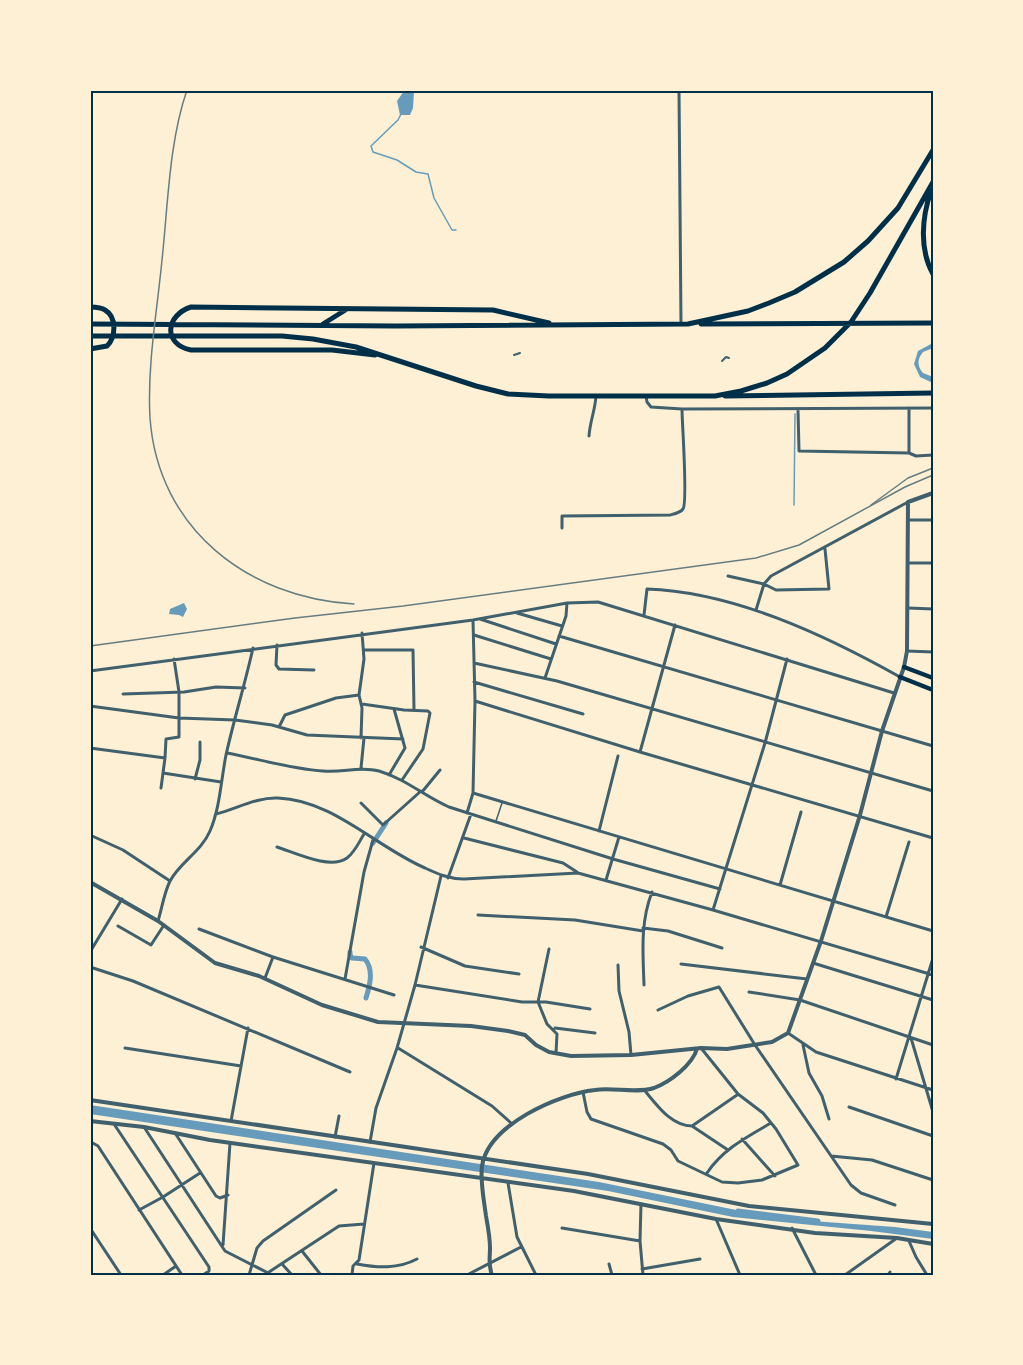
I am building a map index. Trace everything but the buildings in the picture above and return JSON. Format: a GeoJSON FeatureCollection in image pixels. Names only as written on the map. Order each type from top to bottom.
{"type":"FeatureCollection","features":[{"type":"Feature","properties":{"kind":"highway"},"geometry":{"type":"LineString","coordinates":[[688,324],[748,311],[769,303],[804,287],[844,262],[898,208],[933,150]]}},
{"type":"Feature","properties":{"kind":"highway"},"geometry":{"type":"LineString","coordinates":[[715,396],[758,386],[787,374],[825,348],[851,322],[933,182]]}},
{"type":"Feature","properties":{"kind":"highway"},"geometry":{"type":"LineString","coordinates":[[933,186],[924,219],[923,236],[933,274]]}},
{"type":"Feature","properties":{"kind":"highway"},"geometry":{"type":"LineString","coordinates":[[90,307],[102,308],[109,313],[112,319],[113,337],[107,346],[90,349]]}},
{"type":"Feature","properties":{"kind":"highway"},"geometry":{"type":"LineString","coordinates":[[388,357],[332,350],[191,350],[178,345],[171,333],[174,317],[180,311],[191,307],[493,310],[558,325]]}},
{"type":"Feature","properties":{"kind":"highway"},"geometry":{"type":"LineString","coordinates":[[322,325],[347,309]]}},
{"type":"Feature","properties":{"kind":"highway"},"geometry":{"type":"LineString","coordinates":[[90,324],[933,323]]}},
{"type":"Feature","properties":{"kind":"highway"},"geometry":{"type":"LineString","coordinates":[[90,336],[248,336],[313,339],[356,347],[476,386],[508,394],[715,396],[933,393]]}},
{"type":"Feature","properties":{"kind":"main road"},"geometry":{"type":"LineString","coordinates":[[904,667],[933,678]]}},
{"type":"Feature","properties":{"kind":"main road"},"geometry":{"type":"LineString","coordinates":[[900,677],[933,690]]}},
{"type":"Feature","properties":{"kind":"street"},"geometry":{"type":"LineString","coordinates":[[679,90],[681,324]]}},
{"type":"Feature","properties":{"kind":"street"},"geometry":{"type":"LineString","coordinates":[[514,355],[520,353]]}},
{"type":"Feature","properties":{"kind":"street"},"geometry":{"type":"LineString","coordinates":[[722,361],[726,357],[729,358]]}},
{"type":"Feature","properties":{"kind":"street"},"geometry":{"type":"LineString","coordinates":[[589,436],[590,417],[595,410],[596,396]]}},
{"type":"Feature","properties":{"kind":"street"},"geometry":{"type":"LineString","coordinates":[[646,396],[651,406],[682,409],[933,408]]}},
{"type":"Feature","properties":{"kind":"street"},"geometry":{"type":"LineString","coordinates":[[909,408],[909,453]]}},
{"type":"Feature","properties":{"kind":"street"},"geometry":{"type":"LineString","coordinates":[[562,528],[562,516],[670,515],[682,510],[685,489],[682,409]]}},
{"type":"Feature","properties":{"kind":"street"},"geometry":{"type":"LineString","coordinates":[[798,410],[799,451],[933,455]]}},
{"type":"Feature","properties":{"kind":"street"},"geometry":{"type":"LineString","coordinates":[[756,610],[764,584],[771,576],[908,502],[933,493]]}},
{"type":"Feature","properties":{"kind":"street"},"geometry":{"type":"LineString","coordinates":[[90,882],[158,921],[214,963],[265,978],[322,1005],[378,1022],[471,1026],[508,1031],[525,1035],[543,1049],[571,1056],[727,1049],[777,1041],[788,1033],[821,941],[860,816],[882,731],[904,667],[907,651],[908,502]]}},
{"type":"Feature","properties":{"kind":"street"},"geometry":{"type":"LineString","coordinates":[[909,520],[933,520]]}},
{"type":"Feature","properties":{"kind":"street"},"geometry":{"type":"LineString","coordinates":[[728,576],[764,584],[774,590],[829,589],[825,548]]}},
{"type":"Feature","properties":{"kind":"street"},"geometry":{"type":"LineString","coordinates":[[908,562],[933,563]]}},
{"type":"Feature","properties":{"kind":"street"},"geometry":{"type":"LineString","coordinates":[[644,615],[645,590],[649,589],[717,599],[756,610],[809,632],[900,677]]}},
{"type":"Feature","properties":{"kind":"street"},"geometry":{"type":"LineString","coordinates":[[545,678],[567,603]]}},
{"type":"Feature","properties":{"kind":"street"},"geometry":{"type":"LineString","coordinates":[[90,671],[473,620],[567,603],[606,603],[894,693]]}},
{"type":"Feature","properties":{"kind":"street"},"geometry":{"type":"LineString","coordinates":[[908,608],[933,609]]}},
{"type":"Feature","properties":{"kind":"street"},"geometry":{"type":"LineString","coordinates":[[515,612],[562,626]]}},
{"type":"Feature","properties":{"kind":"street"},"geometry":{"type":"LineString","coordinates":[[478,618],[556,644]]}},
{"type":"Feature","properties":{"kind":"street"},"geometry":{"type":"LineString","coordinates":[[448,878],[464,838],[473,794],[475,701],[473,620]]}},
{"type":"Feature","properties":{"kind":"street"},"geometry":{"type":"LineString","coordinates":[[640,752],[675,625]]}},
{"type":"Feature","properties":{"kind":"street"},"geometry":{"type":"LineString","coordinates":[[361,768],[363,738],[362,704],[359,695],[363,677],[362,633]]}},
{"type":"Feature","properties":{"kind":"street"},"geometry":{"type":"LineString","coordinates":[[474,635],[550,659]]}},
{"type":"Feature","properties":{"kind":"street"},"geometry":{"type":"LineString","coordinates":[[559,636],[933,746]]}},
{"type":"Feature","properties":{"kind":"street"},"geometry":{"type":"LineString","coordinates":[[278,645],[276,665],[279,669],[314,670]]}},
{"type":"Feature","properties":{"kind":"street"},"geometry":{"type":"LineString","coordinates":[[158,921],[170,881],[203,844],[216,814],[234,720],[245,688],[253,648]]}},
{"type":"Feature","properties":{"kind":"street"},"geometry":{"type":"LineString","coordinates":[[364,650],[413,650],[414,710]]}},
{"type":"Feature","properties":{"kind":"street"},"geometry":{"type":"LineString","coordinates":[[907,651],[933,652]]}},
{"type":"Feature","properties":{"kind":"street"},"geometry":{"type":"LineString","coordinates":[[161,788],[166,740],[179,737],[179,692],[174,658]]}},
{"type":"Feature","properties":{"kind":"street"},"geometry":{"type":"LineString","coordinates":[[713,910],[765,743],[787,659]]}},
{"type":"Feature","properties":{"kind":"street"},"geometry":{"type":"LineString","coordinates":[[474,663],[545,678],[933,791]]}},
{"type":"Feature","properties":{"kind":"street"},"geometry":{"type":"LineString","coordinates":[[474,682],[583,714]]}},
{"type":"Feature","properties":{"kind":"street"},"geometry":{"type":"LineString","coordinates":[[123,694],[179,692],[216,687],[245,688]]}},
{"type":"Feature","properties":{"kind":"street"},"geometry":{"type":"LineString","coordinates":[[279,728],[285,715],[336,698],[359,695]]}},
{"type":"Feature","properties":{"kind":"street"},"geometry":{"type":"LineString","coordinates":[[475,701],[933,838]]}},
{"type":"Feature","properties":{"kind":"street"},"geometry":{"type":"LineString","coordinates":[[362,704],[429,712],[430,720],[423,749],[402,780]]}},
{"type":"Feature","properties":{"kind":"street"},"geometry":{"type":"LineString","coordinates":[[90,706],[179,718],[234,720],[307,735],[403,739]]}},
{"type":"Feature","properties":{"kind":"street"},"geometry":{"type":"LineString","coordinates":[[389,775],[405,746],[394,709]]}},
{"type":"Feature","properties":{"kind":"street"},"geometry":{"type":"LineString","coordinates":[[195,779],[200,760],[200,742]]}},
{"type":"Feature","properties":{"kind":"street"},"geometry":{"type":"LineString","coordinates":[[90,748],[165,758]]}},
{"type":"Feature","properties":{"kind":"street"},"geometry":{"type":"LineString","coordinates":[[227,753],[322,771],[361,768],[389,775],[422,791],[433,800],[469,814],[720,889]]}},
{"type":"Feature","properties":{"kind":"street"},"geometry":{"type":"LineString","coordinates":[[599,831],[618,756]]}},
{"type":"Feature","properties":{"kind":"street"},"geometry":{"type":"LineString","coordinates":[[361,803],[383,825],[422,791],[440,770]]}},
{"type":"Feature","properties":{"kind":"street"},"geometry":{"type":"LineString","coordinates":[[163,773],[221,782]]}},
{"type":"Feature","properties":{"kind":"street"},"geometry":{"type":"LineString","coordinates":[[473,794],[933,931]]}},
{"type":"Feature","properties":{"kind":"street"},"geometry":{"type":"LineString","coordinates":[[216,814],[263,799],[287,799],[322,808],[373,841],[409,861],[448,878],[578,873],[652,892],[931,975]]}},
{"type":"Feature","properties":{"kind":"street"},"geometry":{"type":"LineString","coordinates":[[780,885],[801,812]]}},
{"type":"Feature","properties":{"kind":"street"},"geometry":{"type":"LineString","coordinates":[[277,847],[320,861],[336,863],[350,855],[364,834]]}},
{"type":"Feature","properties":{"kind":"street"},"geometry":{"type":"LineString","coordinates":[[90,835],[123,850],[170,881]]}},
{"type":"Feature","properties":{"kind":"street"},"geometry":{"type":"LineString","coordinates":[[606,880],[619,837]]}},
{"type":"Feature","properties":{"kind":"street"},"geometry":{"type":"LineString","coordinates":[[464,838],[565,864],[578,873]]}},
{"type":"Feature","properties":{"kind":"street"},"geometry":{"type":"LineString","coordinates":[[345,979],[364,872],[373,841]]}},
{"type":"Feature","properties":{"kind":"street"},"geometry":{"type":"LineString","coordinates":[[886,917],[909,842]]}},
{"type":"Feature","properties":{"kind":"street"},"geometry":{"type":"LineString","coordinates":[[370,1142],[376,1108],[397,1048],[415,985],[441,876]]}},
{"type":"Feature","properties":{"kind":"street"},"geometry":{"type":"LineString","coordinates":[[644,986],[644,913],[652,892]]}},
{"type":"Feature","properties":{"kind":"street"},"geometry":{"type":"LineString","coordinates":[[90,952],[122,899]]}},
{"type":"Feature","properties":{"kind":"street"},"geometry":{"type":"LineString","coordinates":[[478,915],[575,920],[668,931],[722,948]]}},
{"type":"Feature","properties":{"kind":"street"},"geometry":{"type":"LineString","coordinates":[[118,926],[151,945],[164,926]]}},
{"type":"Feature","properties":{"kind":"street"},"geometry":{"type":"LineString","coordinates":[[199,929],[273,957],[394,995]]}},
{"type":"Feature","properties":{"kind":"street"},"geometry":{"type":"LineString","coordinates":[[423,948],[465,966],[519,974]]}},
{"type":"Feature","properties":{"kind":"street"},"geometry":{"type":"LineString","coordinates":[[549,949],[538,1002],[547,1024],[557,1034],[556,1053]]}},
{"type":"Feature","properties":{"kind":"street"},"geometry":{"type":"LineString","coordinates":[[265,978],[273,957]]}},
{"type":"Feature","properties":{"kind":"street"},"geometry":{"type":"LineString","coordinates":[[896,1079],[922,996],[931,975],[933,958]]}},
{"type":"Feature","properties":{"kind":"street"},"geometry":{"type":"LineString","coordinates":[[813,963],[933,1000]]}},
{"type":"Feature","properties":{"kind":"street"},"geometry":{"type":"LineString","coordinates":[[681,964],[807,979]]}},
{"type":"Feature","properties":{"kind":"street"},"geometry":{"type":"LineString","coordinates":[[618,965],[619,991],[632,1055]]}},
{"type":"Feature","properties":{"kind":"street"},"geometry":{"type":"LineString","coordinates":[[90,967],[133,981],[350,1072]]}},
{"type":"Feature","properties":{"kind":"street"},"geometry":{"type":"LineString","coordinates":[[415,985],[524,1003],[548,1002],[590,1009]]}},
{"type":"Feature","properties":{"kind":"street"},"geometry":{"type":"LineString","coordinates":[[658,1010],[688,996],[719,987],[755,1045],[857,1191],[895,1205]]}},
{"type":"Feature","properties":{"kind":"street"},"geometry":{"type":"LineString","coordinates":[[749,992],[800,1000],[933,1045]]}},
{"type":"Feature","properties":{"kind":"street"},"geometry":{"type":"LineString","coordinates":[[231,1121],[248,1028]]}},
{"type":"Feature","properties":{"kind":"street"},"geometry":{"type":"LineString","coordinates":[[553,1028],[595,1033]]}},
{"type":"Feature","properties":{"kind":"street"},"geometry":{"type":"LineString","coordinates":[[788,1033],[816,1052],[933,1090]]}},
{"type":"Feature","properties":{"kind":"street"},"geometry":{"type":"LineString","coordinates":[[910,1037],[933,1112]]}},
{"type":"Feature","properties":{"kind":"street"},"geometry":{"type":"LineString","coordinates":[[803,1045],[809,1073],[822,1096],[829,1119]]}},
{"type":"Feature","properties":{"kind":"street"},"geometry":{"type":"LineString","coordinates":[[125,1048],[176,1054],[241,1066]]}},
{"type":"Feature","properties":{"kind":"street"},"geometry":{"type":"LineString","coordinates":[[397,1048],[492,1106],[511,1123]]}},
{"type":"Feature","properties":{"kind":"street"},"geometry":{"type":"LineString","coordinates":[[492,1275],[489,1265],[490,1248],[482,1176],[483,1161],[511,1123],[559,1099],[583,1092],[655,1087],[678,1073],[694,1059],[699,1049]]}},
{"type":"Feature","properties":{"kind":"street"},"geometry":{"type":"LineString","coordinates":[[583,1092],[587,1112],[591,1119],[663,1144],[671,1150],[677,1161],[720,1181],[731,1183],[762,1180],[798,1165],[763,1113],[738,1094],[699,1049]]}},
{"type":"Feature","properties":{"kind":"street"},"geometry":{"type":"LineString","coordinates":[[644,1089],[670,1118],[682,1125],[692,1126],[728,1150]]}},
{"type":"Feature","properties":{"kind":"street"},"geometry":{"type":"LineString","coordinates":[[692,1126],[738,1094]]}},
{"type":"Feature","properties":{"kind":"street"},"geometry":{"type":"LineString","coordinates":[[90,1100],[483,1161],[588,1174],[749,1206],[933,1224]]}},
{"type":"Feature","properties":{"kind":"street"},"geometry":{"type":"LineString","coordinates":[[849,1107],[933,1136]]}},
{"type":"Feature","properties":{"kind":"street"},"geometry":{"type":"LineString","coordinates":[[335,1137],[339,1116]]}},
{"type":"Feature","properties":{"kind":"street"},"geometry":{"type":"LineString","coordinates":[[90,1121],[144,1127],[230,1143],[482,1176],[508,1183],[574,1191],[716,1219],[815,1233],[897,1238],[933,1244]]}},
{"type":"Feature","properties":{"kind":"street"},"geometry":{"type":"LineString","coordinates":[[112,1123],[208,1267],[208,1272],[203,1275]]}},
{"type":"Feature","properties":{"kind":"street"},"geometry":{"type":"LineString","coordinates":[[707,1173],[728,1150],[742,1139],[771,1123]]}},
{"type":"Feature","properties":{"kind":"street"},"geometry":{"type":"LineString","coordinates":[[144,1127],[225,1251],[271,1273],[339,1226],[364,1224]]}},
{"type":"Feature","properties":{"kind":"street"},"geometry":{"type":"LineString","coordinates":[[175,1133],[216,1196],[220,1198],[228,1195]]}},
{"type":"Feature","properties":{"kind":"street"},"geometry":{"type":"LineString","coordinates":[[742,1139],[775,1176]]}},
{"type":"Feature","properties":{"kind":"street"},"geometry":{"type":"LineString","coordinates":[[91,1142],[98,1146],[182,1275]]}},
{"type":"Feature","properties":{"kind":"street"},"geometry":{"type":"LineString","coordinates":[[223,1247],[230,1143]]}},
{"type":"Feature","properties":{"kind":"street"},"geometry":{"type":"LineString","coordinates":[[831,1156],[872,1160],[933,1180]]}},
{"type":"Feature","properties":{"kind":"street"},"geometry":{"type":"LineString","coordinates":[[352,1275],[353,1267],[359,1260],[374,1163]]}},
{"type":"Feature","properties":{"kind":"street"},"geometry":{"type":"LineString","coordinates":[[139,1210],[200,1173]]}},
{"type":"Feature","properties":{"kind":"street"},"geometry":{"type":"LineString","coordinates":[[508,1183],[513,1221],[522,1247],[536,1275]]}},
{"type":"Feature","properties":{"kind":"street"},"geometry":{"type":"LineString","coordinates":[[249,1275],[257,1248],[263,1241],[336,1190]]}},
{"type":"Feature","properties":{"kind":"street"},"geometry":{"type":"LineString","coordinates":[[641,1204],[640,1241],[643,1275]]}},
{"type":"Feature","properties":{"kind":"street"},"geometry":{"type":"LineString","coordinates":[[716,1219],[740,1275]]}},
{"type":"Feature","properties":{"kind":"street"},"geometry":{"type":"LineString","coordinates":[[90,1228],[121,1275]]}},
{"type":"Feature","properties":{"kind":"street"},"geometry":{"type":"LineString","coordinates":[[562,1228],[640,1241]]}},
{"type":"Feature","properties":{"kind":"street"},"geometry":{"type":"LineString","coordinates":[[792,1228],[816,1275]]}},
{"type":"Feature","properties":{"kind":"street"},"geometry":{"type":"LineString","coordinates":[[845,1275],[897,1238]]}},
{"type":"Feature","properties":{"kind":"street"},"geometry":{"type":"LineString","coordinates":[[909,1241],[927,1275]]}},
{"type":"Feature","properties":{"kind":"street"},"geometry":{"type":"LineString","coordinates":[[467,1275],[522,1247]]}},
{"type":"Feature","properties":{"kind":"street"},"geometry":{"type":"LineString","coordinates":[[302,1251],[321,1275]]}},
{"type":"Feature","properties":{"kind":"street"},"geometry":{"type":"LineString","coordinates":[[357,1264],[395,1267],[417,1259]]}},
{"type":"Feature","properties":{"kind":"street"},"geometry":{"type":"LineString","coordinates":[[642,1269],[700,1259]]}},
{"type":"Feature","properties":{"kind":"street"},"geometry":{"type":"LineString","coordinates":[[282,1264],[292,1275]]}},
{"type":"Feature","properties":{"kind":"street"},"geometry":{"type":"LineString","coordinates":[[609,1264],[612,1275]]}},
{"type":"Feature","properties":{"kind":"street"},"geometry":{"type":"LineString","coordinates":[[163,1275],[176,1266]]}},
{"type":"Feature","properties":{"kind":"lane"},"geometry":{"type":"LineString","coordinates":[[496,822],[502,802]]}},
{"type":"Feature","properties":{"kind":"water"},"geometry":{"type":"Polygon","coordinates":[[[404,91],[414,92],[410,115],[400,115],[397,101],[404,91]]]}},
{"type":"Feature","properties":{"kind":"water"},"geometry":{"type":"Polygon","coordinates":[[[931,344],[933,348],[923,352],[918,362],[923,373],[933,377],[933,383],[920,377],[914,364],[918,351],[931,344]]]}},
{"type":"Feature","properties":{"kind":"water"},"geometry":{"type":"Polygon","coordinates":[[[184,603],[187,609],[183,617],[169,614],[170,609],[184,603]]]}},
{"type":"Feature","properties":{"kind":"water"},"geometry":{"type":"Polygon","coordinates":[[[90,1105],[599,1182],[741,1211],[812,1221],[933,1232],[933,1239],[733,1217],[608,1191],[90,1114],[90,1105]]]}},
{"type":"Feature","properties":{"kind":"waterway"},"geometry":{"type":"LineString","coordinates":[[401,114],[398,120],[371,146],[373,152],[397,160],[416,172],[428,174],[434,198],[452,230],[456,230]]}},
{"type":"Feature","properties":{"kind":"waterway"},"geometry":{"type":"LineString","coordinates":[[794,505],[795,414]]}},
{"type":"Feature","properties":{"kind":"waterway"},"geometry":{"type":"LineString","coordinates":[[373,843],[386,823]]}},
{"type":"Feature","properties":{"kind":"waterway"},"geometry":{"type":"LineString","coordinates":[[350,952],[352,958],[365,959],[370,968],[370,983],[366,998]]}},
{"type":"Feature","properties":{"kind":"waterway"},"geometry":{"type":"LineString","coordinates":[[738,1211],[818,1221]]}},
{"type":"Feature","properties":{"kind":"tram line"},"geometry":{"type":"LineString","coordinates":[[187,90],[173,152],[151,359],[150,418],[157,458],[170,493],[190,524],[215,550],[245,572],[279,588],[315,599],[354,604]]}},
{"type":"Feature","properties":{"kind":"tram line"},"geometry":{"type":"LineString","coordinates":[[90,646],[756,558],[799,545],[905,487],[933,475]]}},
{"type":"Feature","properties":{"kind":"railway"},"geometry":{"type":"LineString","coordinates":[[871,505],[908,478],[933,468]]}}]}
